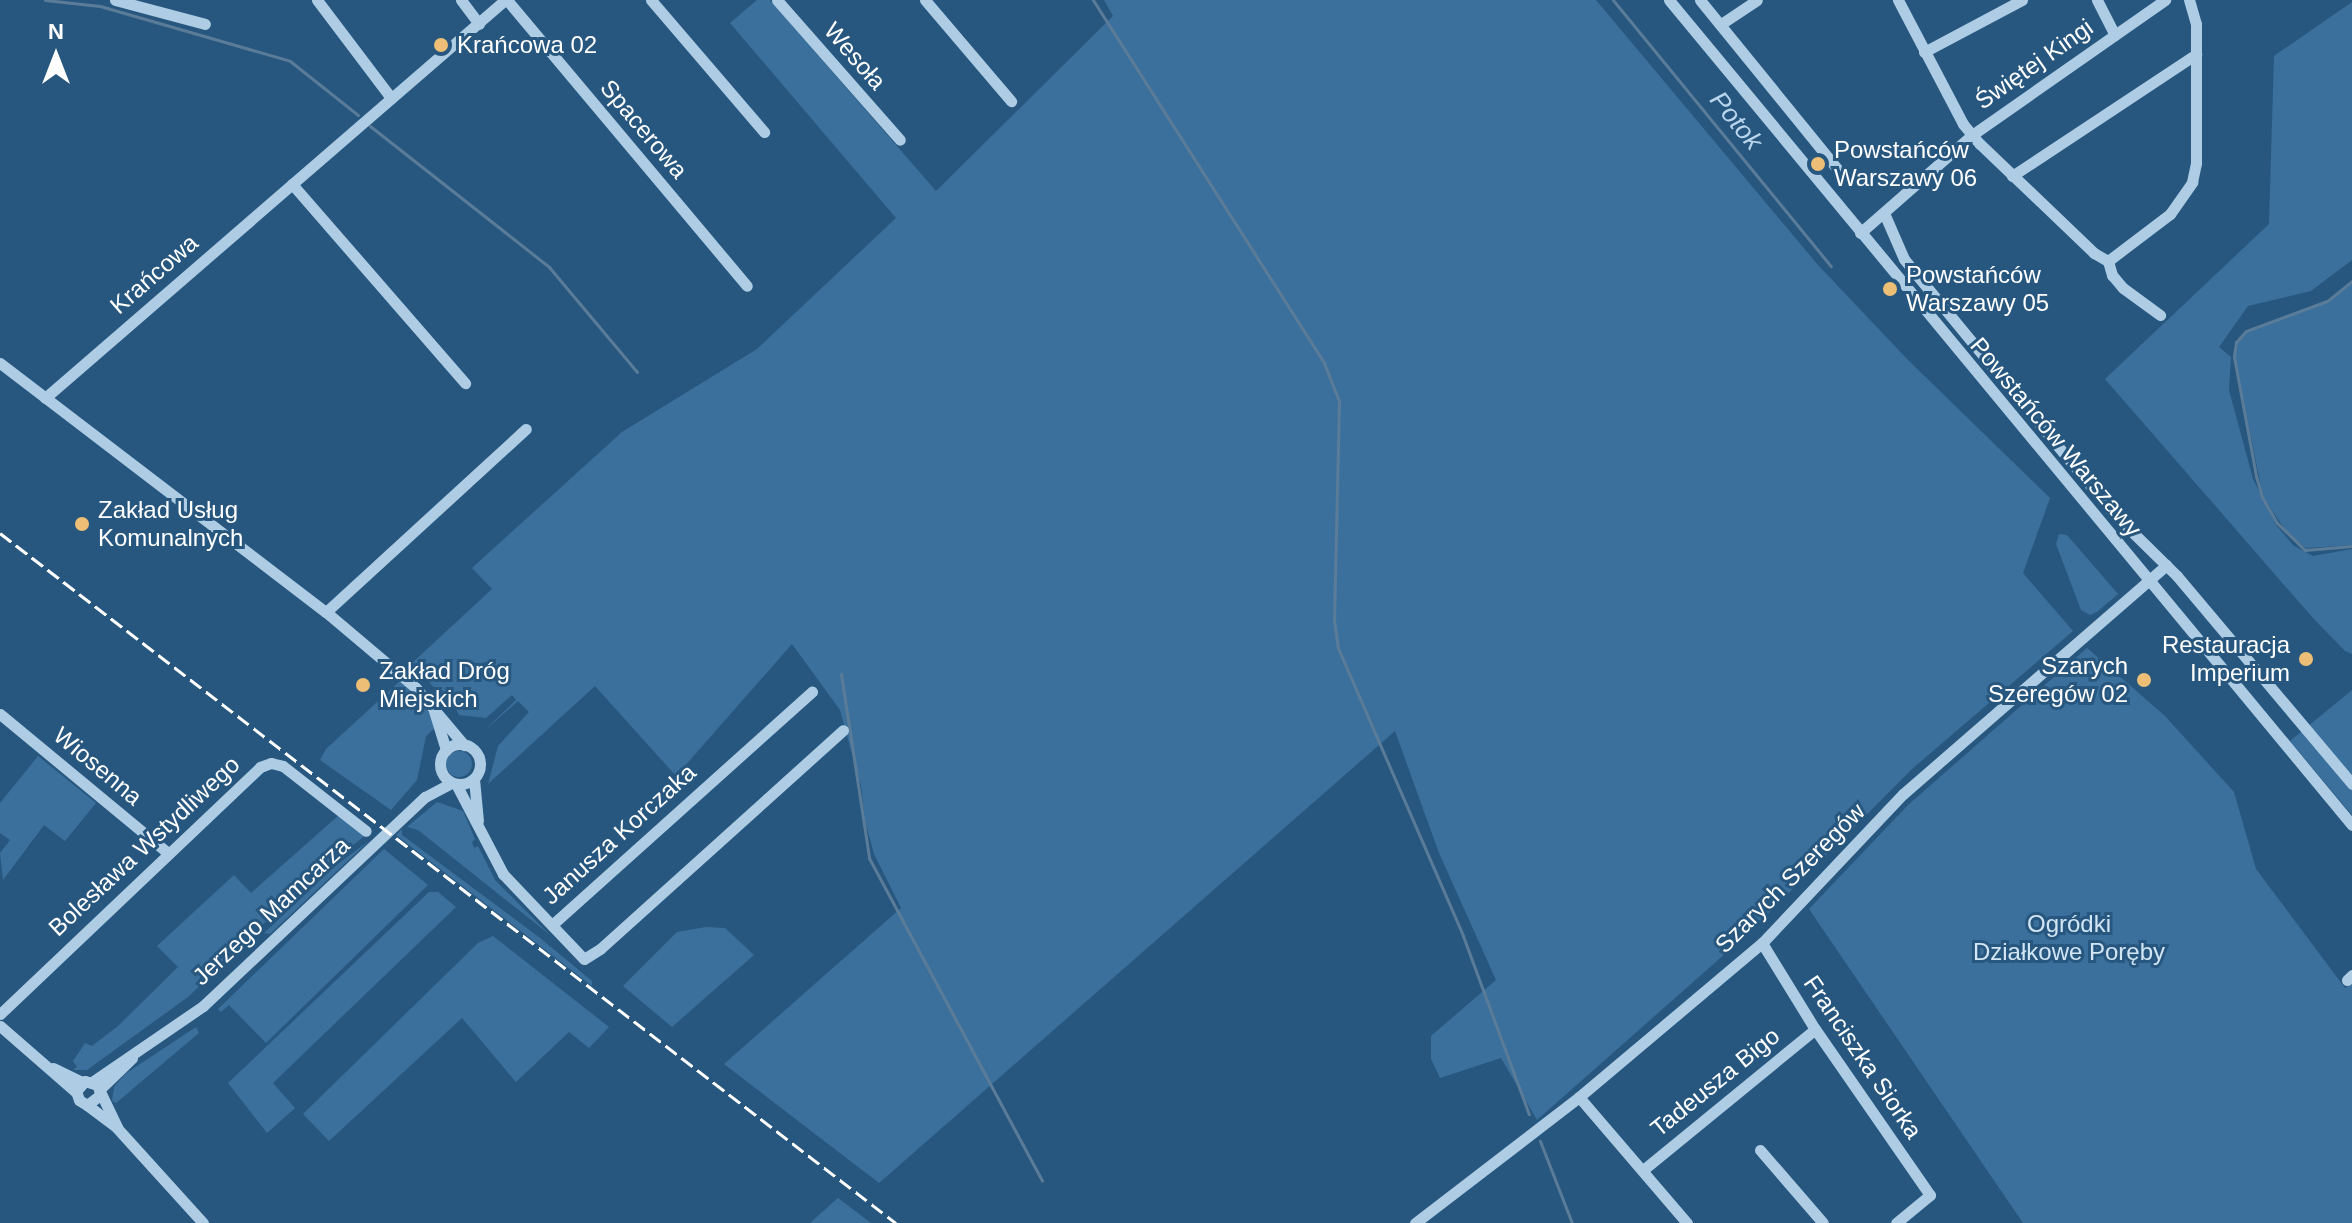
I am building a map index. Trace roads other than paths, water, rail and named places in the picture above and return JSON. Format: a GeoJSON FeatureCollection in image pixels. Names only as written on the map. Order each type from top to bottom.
{"type":"FeatureCollection","features":[{"type":"Feature","properties":{"kind":"street"},"geometry":{"type":"LineString","coordinates":[[115,0],[205,24]]}},
{"type":"Feature","properties":{"kind":"street"},"geometry":{"type":"LineString","coordinates":[[317,0],[391,98]]}},
{"type":"Feature","properties":{"kind":"street"},"geometry":{"type":"LineString","coordinates":[[461,0],[479,24]]}},
{"type":"Feature","properties":{"kind":"street","name":"Krańcowa"},"geometry":{"type":"LineString","coordinates":[[45,398],[506,0]]}},
{"type":"Feature","properties":{"kind":"street","name":"Spacerowa"},"geometry":{"type":"LineString","coordinates":[[506,0],[747,286]]}},
{"type":"Feature","properties":{"kind":"street"},"geometry":{"type":"LineString","coordinates":[[651,0],[764,132]]}},
{"type":"Feature","properties":{"kind":"street","name":"Wesoła"},"geometry":{"type":"LineString","coordinates":[[777,0],[900,140]]}},
{"type":"Feature","properties":{"kind":"street"},"geometry":{"type":"LineString","coordinates":[[925,0],[1011,101]]}},
{"type":"Feature","properties":{"kind":"street","name":"Powstańców Warszawy"},"geometry":{"type":"LineString","coordinates":[[1669,0],[2352,825]]}},
{"type":"Feature","properties":{"kind":"street"},"geometry":{"type":"LineString","coordinates":[[1700,0],[1839,171]]}},
{"type":"Feature","properties":{"kind":"street"},"geometry":{"type":"LineString","coordinates":[[1721,24],[1757,0]]}},
{"type":"Feature","properties":{"kind":"street"},"geometry":{"type":"LineString","coordinates":[[1898,0],[1972,135],[2094,253],[2108,261],[2116,281],[2160,315]]}},
{"type":"Feature","properties":{"kind":"street"},"geometry":{"type":"LineString","coordinates":[[1924,52],[2005,4],[2022,0]]}},
{"type":"Feature","properties":{"kind":"street"},"geometry":{"type":"LineString","coordinates":[[2097,0],[2115,35]]}},
{"type":"Feature","properties":{"kind":"street","name":"Świętej Kingi"},"geometry":{"type":"LineString","coordinates":[[1860,233],[1972,135],[2165,0]]}},
{"type":"Feature","properties":{"kind":"street"},"geometry":{"type":"LineString","coordinates":[[2108,261],[2179,205],[2192,182],[2196,163],[2196,24],[2189,0]]}},
{"type":"Feature","properties":{"kind":"street"},"geometry":{"type":"LineString","coordinates":[[2012,176],[2196,54]]}},
{"type":"Feature","properties":{"kind":"street"},"geometry":{"type":"LineString","coordinates":[[292,184],[465,383]]}},
{"type":"Feature","properties":{"kind":"street"},"geometry":{"type":"LineString","coordinates":[[1884,213],[1904,259],[1916,274],[2113,513],[2166,565],[2352,784]]}},
{"type":"Feature","properties":{"kind":"street"},"geometry":{"type":"LineString","coordinates":[[0,363],[326,612],[430,703],[464,745],[473,749],[480,761],[474,779],[454,783],[440,767],[446,750],[430,703]]}},
{"type":"Feature","properties":{"kind":"street"},"geometry":{"type":"LineString","coordinates":[[326,612],[526,429]]}},
{"type":"Feature","properties":{"kind":"street","name":"Szarych Szeregów"},"geometry":{"type":"LineString","coordinates":[[1415,1223],[1579,1097],[1762,943],[1903,794],[2166,565]]}},
{"type":"Feature","properties":{"kind":"street","name":"Janusza Korczaka"},"geometry":{"type":"LineString","coordinates":[[454,783],[478,821],[503,874],[553,924],[812,692]]}},
{"type":"Feature","properties":{"kind":"street","name":"Wiosenna"},"geometry":{"type":"LineString","coordinates":[[0,714],[168,853]]}},
{"type":"Feature","properties":{"kind":"street"},"geometry":{"type":"LineString","coordinates":[[553,924],[584,959],[600,949],[843,730]]}},
{"type":"Feature","properties":{"kind":"street"},"geometry":{"type":"LineString","coordinates":[[446,750],[464,745]]}},
{"type":"Feature","properties":{"kind":"street","name":"Bolesława Wstydliwego"},"geometry":{"type":"LineString","coordinates":[[0,1014],[260,767],[271,763],[283,766],[366,831]]}},
{"type":"Feature","properties":{"kind":"street","name":"Jerzego Mamcarza"},"geometry":{"type":"LineString","coordinates":[[425,797],[440,767]]}},
{"type":"Feature","properties":{"kind":"street","name":"Janusza Korczaka"},"geometry":{"type":"LineString","coordinates":[[474,779],[478,821]]}},
{"type":"Feature","properties":{"kind":"street","name":"Jerzego Mamcarza"},"geometry":{"type":"LineString","coordinates":[[117,1128],[87,1105],[90,1088],[203,1006],[425,797],[454,783]]}},
{"type":"Feature","properties":{"kind":"street","name":"Franciszka Siorka"},"geometry":{"type":"LineString","coordinates":[[1762,943],[1815,1029],[1930,1195],[1896,1223]]}},
{"type":"Feature","properties":{"kind":"street"},"geometry":{"type":"LineString","coordinates":[[0,1026],[52,1068],[90,1088],[117,1128],[203,1223]]}},
{"type":"Feature","properties":{"kind":"street","name":"Tadeusza Bigo"},"geometry":{"type":"LineString","coordinates":[[1643,1170],[1815,1029]]}},
{"type":"Feature","properties":{"kind":"street"},"geometry":{"type":"LineString","coordinates":[[1579,1097],[1687,1223]]}},
{"type":"Feature","properties":{"kind":"street"},"geometry":{"type":"LineString","coordinates":[[1760,1150],[1823,1223]]}},
{"type":"Feature","properties":{"kind":"waterway"},"geometry":{"type":"LineString","coordinates":[[45,0],[100,6],[290,61],[358,115]]}},
{"type":"Feature","properties":{"kind":"waterway"},"geometry":{"type":"LineString","coordinates":[[1093,0],[1324,363],[1339,401],[1334,620],[1338,648],[1463,936],[1529,1114]]}},
{"type":"Feature","properties":{"kind":"waterway","name":"Potok"},"geometry":{"type":"LineString","coordinates":[[1613,0],[1831,266]]}},
{"type":"Feature","properties":{"kind":"waterway"},"geometry":{"type":"LineString","coordinates":[[370,126],[549,267],[637,372]]}},
{"type":"Feature","properties":{"kind":"waterway"},"geometry":{"type":"LineString","coordinates":[[2352,281],[2327,301],[2246,331],[2236,342],[2234,357],[2256,476],[2262,497],[2277,523],[2305,550],[2352,546]]}},
{"type":"Feature","properties":{"kind":"waterway"},"geometry":{"type":"LineString","coordinates":[[841,674],[869,858],[1042,1180]]}},
{"type":"Feature","properties":{"kind":"waterway"},"geometry":{"type":"LineString","coordinates":[[1540,1141],[1572,1223]]}},
{"type":"Feature","properties":{"kind":"railway"},"geometry":{"type":"LineString","coordinates":[[0,533],[896,1223]]}},
{"type":"Feature","properties":{"kind":"place","name":"Krańcowa 02"},"geometry":{"type":"Point","coordinates":[441,45]}},
{"type":"Feature","properties":{"kind":"place","name":"Powstańców Warszawy 06"},"geometry":{"type":"Point","coordinates":[1818,164]}},
{"type":"Feature","properties":{"kind":"place","name":"Powstańców Warszawy 05"},"geometry":{"type":"Point","coordinates":[1890,289]}},
{"type":"Feature","properties":{"kind":"place","name":"Zakład Usług Komunalnych"},"geometry":{"type":"Point","coordinates":[82,524]}},
{"type":"Feature","properties":{"kind":"place","name":"Restauracja Imperium"},"geometry":{"type":"Point","coordinates":[2306,659]}},
{"type":"Feature","properties":{"kind":"place","name":"Szarych Szeregów 02"},"geometry":{"type":"Point","coordinates":[2144,680]}},
{"type":"Feature","properties":{"kind":"place","name":"Zakład Dróg Miejskich"},"geometry":{"type":"Point","coordinates":[363,685]}},
{"type":"Feature","properties":{"kind":"park label","name":"Ogródki Działkowe Poręby"},"geometry":{"type":"Point","coordinates":[2069,938]}}]}
